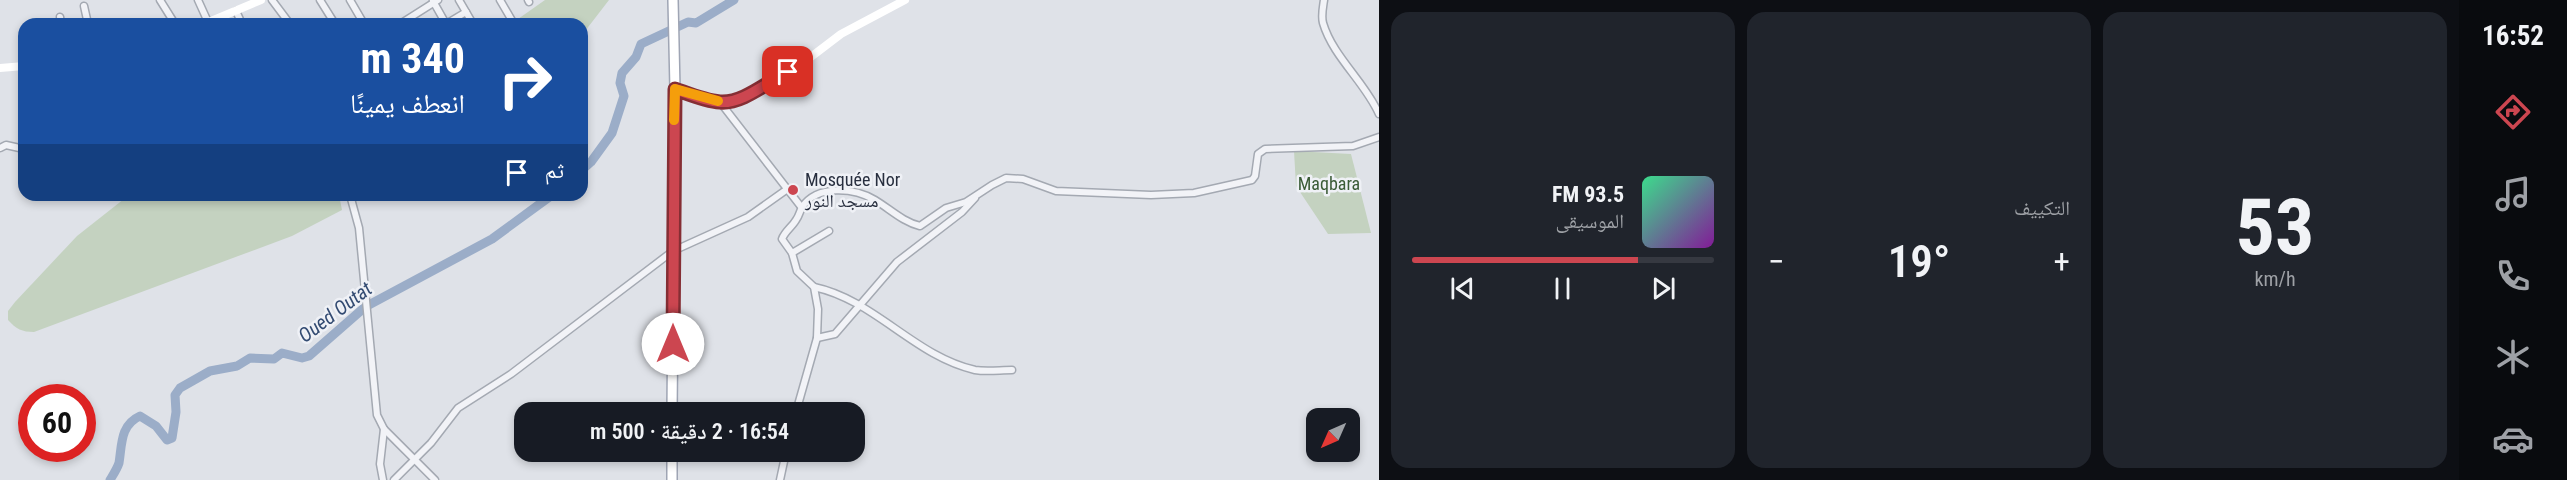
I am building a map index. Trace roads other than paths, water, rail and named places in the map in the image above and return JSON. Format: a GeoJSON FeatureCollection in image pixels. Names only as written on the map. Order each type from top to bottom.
{"type":"FeatureCollection","features":[{"type":"Feature","properties":{"kind":"main road"},"geometry":{"type":"LineString","coordinates":[[672,402],[675,89],[673,0]]}},
{"type":"Feature","properties":{"kind":"main road"},"geometry":{"type":"LineString","coordinates":[[672,462],[672,480]]}},
{"type":"Feature","properties":{"kind":"street"},"geometry":{"type":"LineString","coordinates":[[160,0],[171,18]]}},
{"type":"Feature","properties":{"kind":"street"},"geometry":{"type":"LineString","coordinates":[[198,0],[207,18]]}},
{"type":"Feature","properties":{"kind":"street"},"geometry":{"type":"LineString","coordinates":[[222,18],[261,0]]}},
{"type":"Feature","properties":{"kind":"street"},"geometry":{"type":"LineString","coordinates":[[272,0],[286,18]]}},
{"type":"Feature","properties":{"kind":"street"},"geometry":{"type":"LineString","coordinates":[[320,0],[331,18]]}},
{"type":"Feature","properties":{"kind":"street"},"geometry":{"type":"LineString","coordinates":[[350,0],[360,18]]}},
{"type":"Feature","properties":{"kind":"street"},"geometry":{"type":"LineString","coordinates":[[459,0],[470,18]]}},
{"type":"Feature","properties":{"kind":"street"},"geometry":{"type":"LineString","coordinates":[[500,0],[510,18]]}},
{"type":"Feature","properties":{"kind":"street"},"geometry":{"type":"LineString","coordinates":[[675,89],[720,102],[738,99],[788,72],[841,34],[905,0]]}},
{"type":"Feature","properties":{"kind":"street"},"geometry":{"type":"LineString","coordinates":[[1324,0],[1322,19],[1325,28],[1335,48],[1368,92],[1379,114]]}},
{"type":"Feature","properties":{"kind":"street"},"geometry":{"type":"LineString","coordinates":[[409,18],[435,1],[443,18]]}},
{"type":"Feature","properties":{"kind":"street"},"geometry":{"type":"LineString","coordinates":[[84,6],[87,18]]}},
{"type":"Feature","properties":{"kind":"street"},"geometry":{"type":"LineString","coordinates":[[236,12],[239,18]]}},
{"type":"Feature","properties":{"kind":"street"},"geometry":{"type":"LineString","coordinates":[[456,18],[466,12]]}},
{"type":"Feature","properties":{"kind":"street"},"geometry":{"type":"LineString","coordinates":[[0,68],[18,66]]}},
{"type":"Feature","properties":{"kind":"street"},"geometry":{"type":"LineString","coordinates":[[720,102],[802,208]]}},
{"type":"Feature","properties":{"kind":"street"},"geometry":{"type":"LineString","coordinates":[[1012,370],[975,369],[949,360],[908,339],[860,304],[814,287],[797,271],[792,253],[783,241],[783,236],[794,224],[802,208],[816,196],[843,190],[870,198],[920,226],[946,208],[977,195],[1006,178],[1023,179],[1047,188],[1067,192],[1151,195],[1194,193],[1252,180],[1255,176],[1258,154],[1265,149],[1353,146],[1379,138]]}},
{"type":"Feature","properties":{"kind":"street"},"geometry":{"type":"LineString","coordinates":[[0,148],[6,145],[18,148]]}},
{"type":"Feature","properties":{"kind":"street"},"geometry":{"type":"LineString","coordinates":[[394,480],[458,408],[522,367],[673,251],[748,217],[786,190]]}},
{"type":"Feature","properties":{"kind":"street"},"geometry":{"type":"LineString","coordinates":[[817,338],[835,334],[897,262],[962,212],[977,195]]}},
{"type":"Feature","properties":{"kind":"street"},"geometry":{"type":"LineString","coordinates":[[352,201],[359,228],[377,415],[384,429],[435,480]]}},
{"type":"Feature","properties":{"kind":"street"},"geometry":{"type":"LineString","coordinates":[[792,253],[829,231]]}},
{"type":"Feature","properties":{"kind":"street"},"geometry":{"type":"LineString","coordinates":[[799,402],[817,338],[818,309],[814,287]]}},
{"type":"Feature","properties":{"kind":"street"},"geometry":{"type":"LineString","coordinates":[[383,480],[380,464],[384,429]]}},
{"type":"Feature","properties":{"kind":"street"},"geometry":{"type":"LineString","coordinates":[[780,480],[784,462]]}},
{"type":"Feature","properties":{"kind":"waterway","name":"Oued Outat"},"geometry":{"type":"LineString","coordinates":[[588,165],[612,133],[624,96],[620,83],[622,73],[636,57],[641,44],[688,22],[696,23],[734,0]]}},
{"type":"Feature","properties":{"kind":"waterway","name":"Oued Outat"},"geometry":{"type":"LineString","coordinates":[[110,480],[119,463],[125,430],[133,420],[140,416],[156,426],[167,440],[172,438],[176,412],[175,395],[180,388],[210,371],[237,366],[250,358],[274,359],[282,353],[302,358],[309,356],[365,307],[492,239],[544,201]]}},
{"type":"Feature","properties":{"kind":"place","name":"Mosquée Nor مسجد النور"},"geometry":{"type":"Point","coordinates":[793,190]}},
{"type":"Feature","properties":{"kind":"park label","name":"Maqbara"},"geometry":{"type":"Point","coordinates":[1329,184]}}]}
